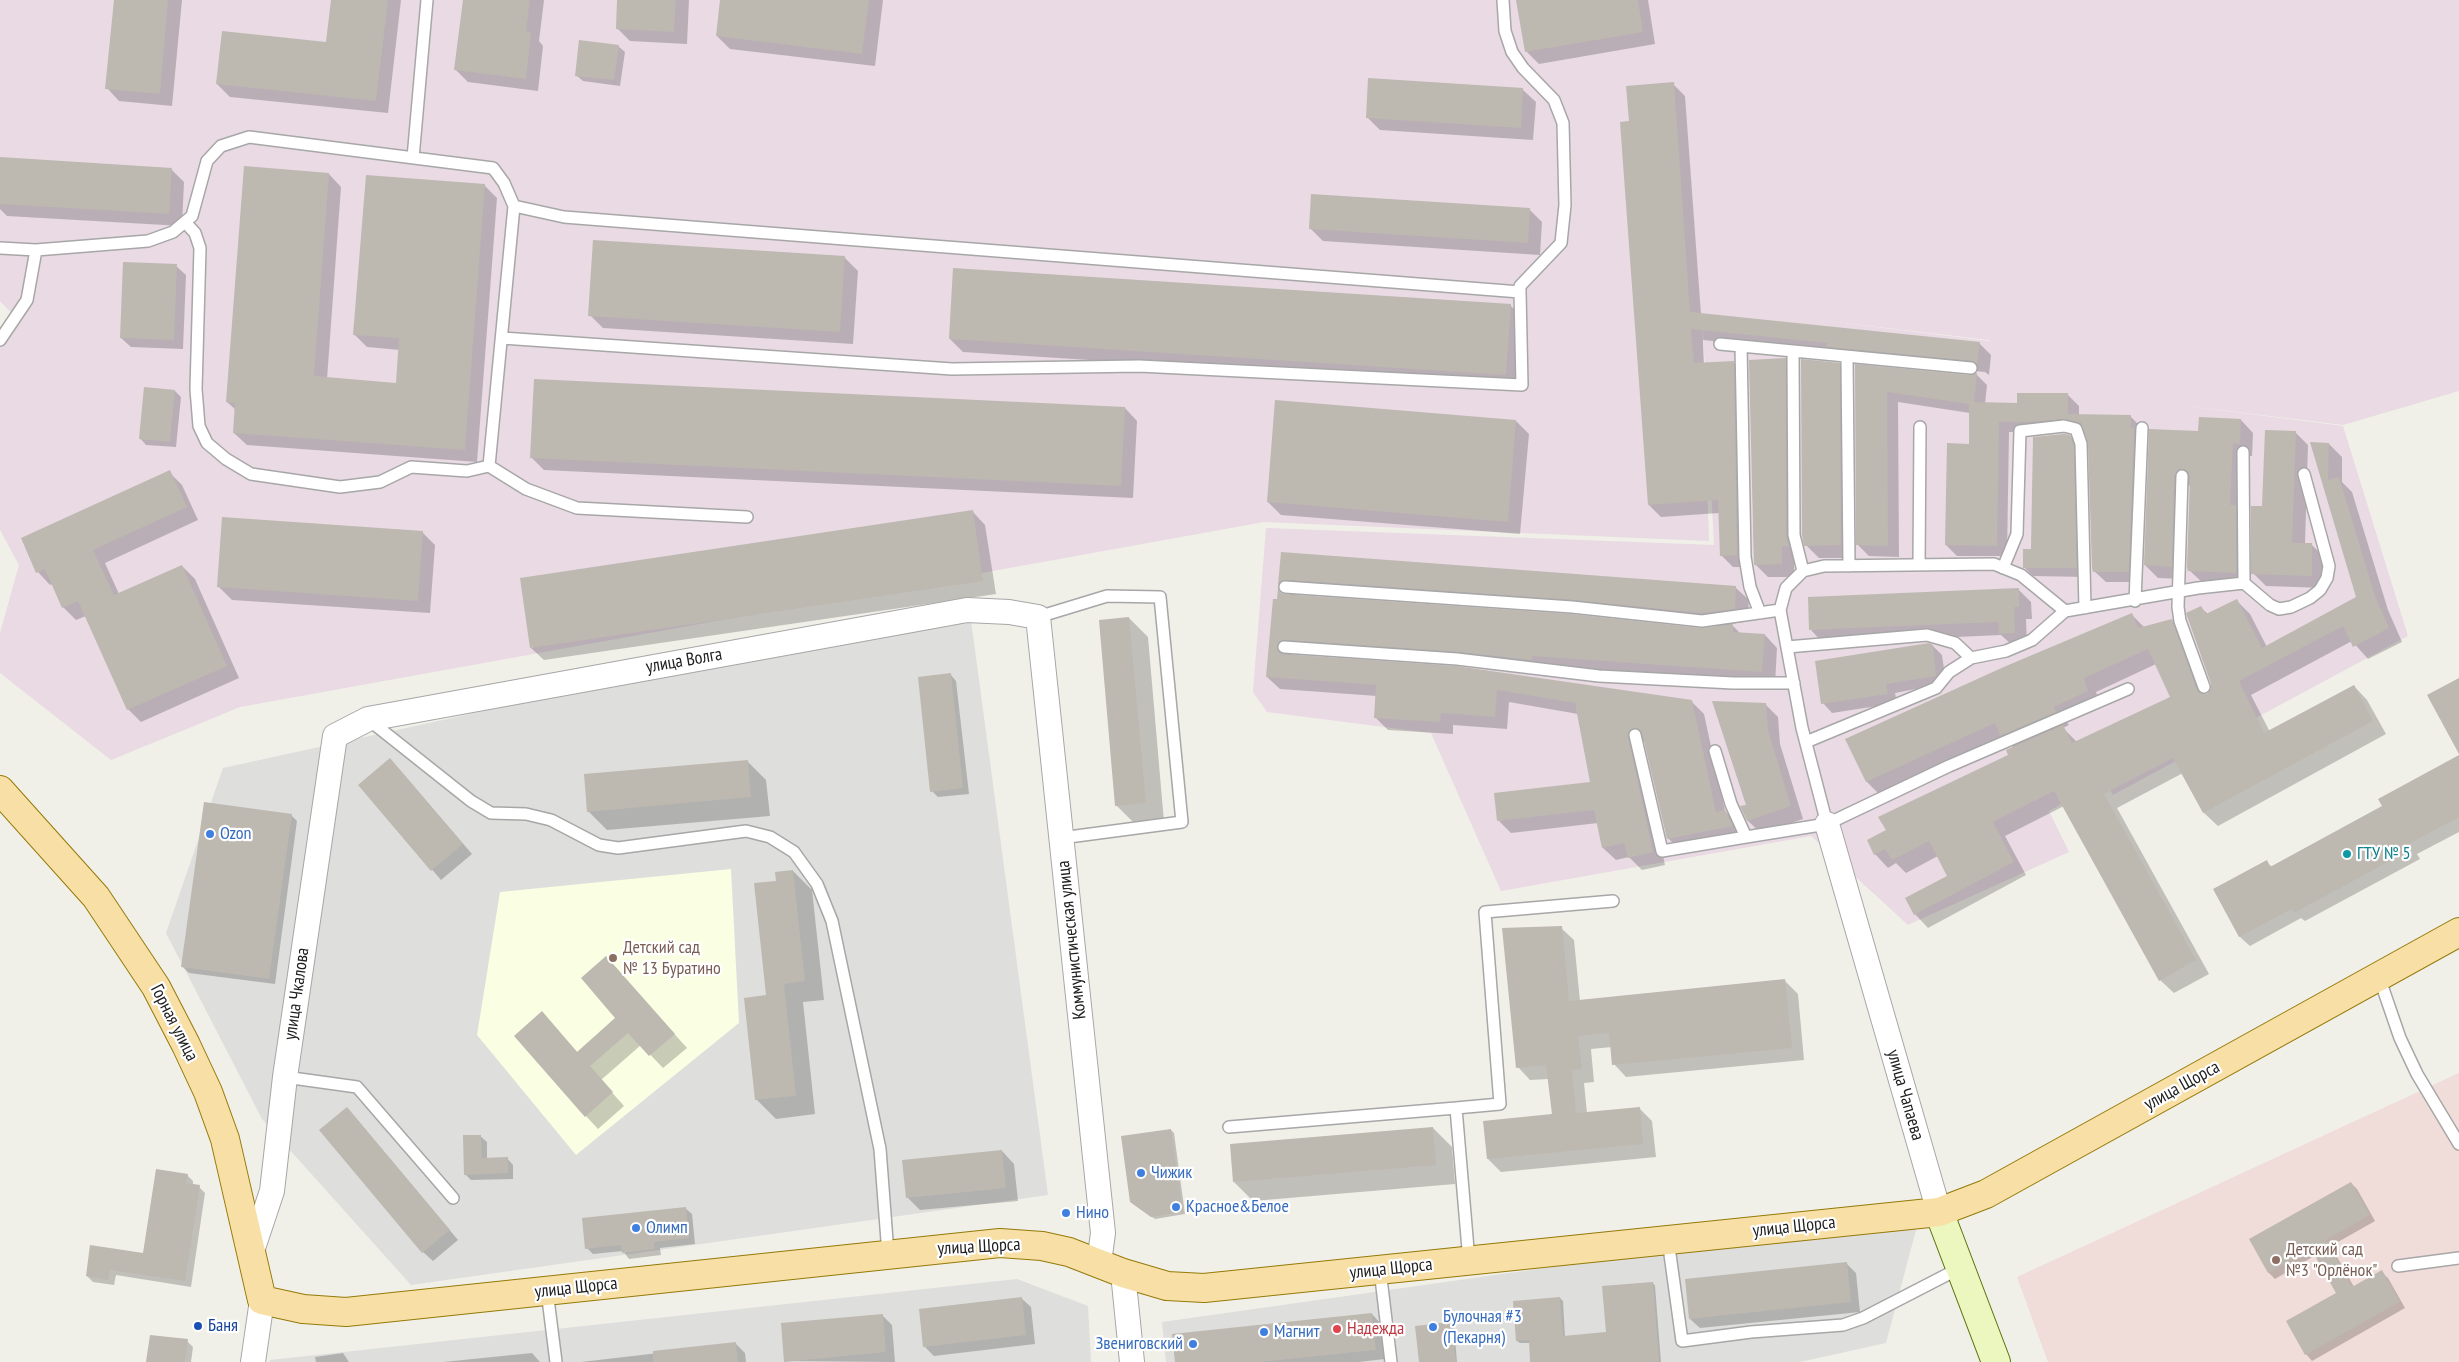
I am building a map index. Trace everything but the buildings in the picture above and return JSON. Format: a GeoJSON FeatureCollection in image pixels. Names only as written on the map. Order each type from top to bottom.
{"type":"FeatureCollection","features":[{"type":"Feature","properties":{"kind":"main road","name":"Горная улица"},"geometry":{"type":"LineString","coordinates":[[0,790],[96,897],[156,987],[208,1092],[225,1139],[262,1300]]}},
{"type":"Feature","properties":{"kind":"main road","name":"улица Щорса"},"geometry":{"type":"LineString","coordinates":[[262,1300],[303,1308],[346,1312],[1000,1243],[1022,1243],[1051,1248],[1167,1286],[1204,1288],[1939,1212],[1986,1194],[2459,934]]}},
{"type":"Feature","properties":{"kind":"main road","name":"улица Чапаева"},"geometry":{"type":"LineString","coordinates":[[1939,1212],[1996,1362]]}},
{"type":"Feature","properties":{"kind":"street","name":"улица Волга"},"geometry":{"type":"LineString","coordinates":[[335,736],[368,719],[967,610],[1009,612],[1038,617]]}},
{"type":"Feature","properties":{"kind":"street","name":"Коммунистическая улица"},"geometry":{"type":"LineString","coordinates":[[1038,617],[1102,1233],[1132,1362]]}},
{"type":"Feature","properties":{"kind":"street","name":"улица Чкалова"},"geometry":{"type":"LineString","coordinates":[[252,1250],[272,1191],[285,1076],[335,736]]}},
{"type":"Feature","properties":{"kind":"street","name":"улица Чапаева"},"geometry":{"type":"LineString","coordinates":[[1827,824],[1939,1212]]}},
{"type":"Feature","properties":{"kind":"street"},"geometry":{"type":"LineString","coordinates":[[253,1362],[262,1300]]}},
{"type":"Feature","properties":{"kind":"lane"},"geometry":{"type":"LineString","coordinates":[[413,158],[428,0]]}},
{"type":"Feature","properties":{"kind":"lane"},"geometry":{"type":"LineString","coordinates":[[502,338],[952,369],[1139,366],[1522,384],[1520,286],[1561,242],[1565,206],[1564,123],[1554,100],[1523,68],[1512,52],[1505,31],[1503,0]]}},
{"type":"Feature","properties":{"kind":"lane"},"geometry":{"type":"LineString","coordinates":[[0,248],[36,250],[148,241],[173,232],[192,216],[207,161],[221,146],[249,137],[493,168],[504,183],[514,206],[489,466]]}},
{"type":"Feature","properties":{"kind":"lane"},"geometry":{"type":"LineString","coordinates":[[514,206],[564,217],[1520,292]]}},
{"type":"Feature","properties":{"kind":"lane"},"geometry":{"type":"LineString","coordinates":[[185,222],[195,233],[200,248],[196,389],[199,426],[207,444],[226,459],[251,474],[340,487],[380,482],[411,467],[467,471],[489,466],[526,489],[577,508],[747,517]]}},
{"type":"Feature","properties":{"kind":"lane"},"geometry":{"type":"LineString","coordinates":[[0,340],[27,300],[36,250]]}},
{"type":"Feature","properties":{"kind":"lane"},"geometry":{"type":"LineString","coordinates":[[1720,344],[1971,368]]}},
{"type":"Feature","properties":{"kind":"lane"},"geometry":{"type":"LineString","coordinates":[[1741,346],[1744,557],[1750,587],[1760,613]]}},
{"type":"Feature","properties":{"kind":"lane"},"geometry":{"type":"LineString","coordinates":[[1793,352],[1794,535],[1802,571]]}},
{"type":"Feature","properties":{"kind":"lane"},"geometry":{"type":"LineString","coordinates":[[1847,357],[1849,566]]}},
{"type":"Feature","properties":{"kind":"lane"},"geometry":{"type":"LineString","coordinates":[[2003,568],[2018,534],[2020,430],[2064,426],[2076,429],[2081,444],[2085,608]]}},
{"type":"Feature","properties":{"kind":"lane"},"geometry":{"type":"LineString","coordinates":[[1919,565],[1920,427]]}},
{"type":"Feature","properties":{"kind":"lane"},"geometry":{"type":"LineString","coordinates":[[2135,601],[2142,428]]}},
{"type":"Feature","properties":{"kind":"lane"},"geometry":{"type":"LineString","coordinates":[[2243,452],[2244,583]]}},
{"type":"Feature","properties":{"kind":"lane"},"geometry":{"type":"LineString","coordinates":[[1806,742],[1936,688],[1948,672],[1971,658],[2006,651],[2032,640],[2065,611],[2244,583],[2270,605],[2279,609],[2291,607],[2310,598],[2320,590],[2327,578],[2329,566],[2304,474]]}},
{"type":"Feature","properties":{"kind":"lane"},"geometry":{"type":"LineString","coordinates":[[2182,476],[2178,592],[2180,621],[2204,687]]}},
{"type":"Feature","properties":{"kind":"lane"},"geometry":{"type":"LineString","coordinates":[[1827,824],[1806,742],[1780,610],[1786,588],[1802,571],[1824,566],[1994,564],[2021,575],[2065,611]]}},
{"type":"Feature","properties":{"kind":"lane"},"geometry":{"type":"LineString","coordinates":[[1285,587],[1572,607],[1702,621],[1780,610]]}},
{"type":"Feature","properties":{"kind":"lane"},"geometry":{"type":"LineString","coordinates":[[1038,617],[1108,596],[1160,597],[1182,822],[1061,838]]}},
{"type":"Feature","properties":{"kind":"lane"},"geometry":{"type":"LineString","coordinates":[[1787,647],[1927,635],[1955,643],[1971,658]]}},
{"type":"Feature","properties":{"kind":"lane"},"geometry":{"type":"LineString","coordinates":[[1284,647],[1457,659],[1598,676],[1733,683],[1794,683]]}},
{"type":"Feature","properties":{"kind":"lane"},"geometry":{"type":"LineString","coordinates":[[1635,735],[1662,850],[1827,824],[1949,766],[2128,689]]}},
{"type":"Feature","properties":{"kind":"lane"},"geometry":{"type":"LineString","coordinates":[[368,719],[471,802],[490,813],[526,814],[551,820],[599,845],[618,848],[746,831],[770,837],[794,852],[817,884],[832,921],[880,1149],[888,1254]]}},
{"type":"Feature","properties":{"kind":"lane"},"geometry":{"type":"LineString","coordinates":[[1715,751],[1731,804],[1746,837]]}},
{"type":"Feature","properties":{"kind":"lane"},"geometry":{"type":"LineString","coordinates":[[1229,1127],[1500,1104],[1485,912],[1613,901]]}},
{"type":"Feature","properties":{"kind":"lane"},"geometry":{"type":"LineString","coordinates":[[2378,977],[2400,1038],[2417,1074],[2459,1144]]}},
{"type":"Feature","properties":{"kind":"lane"},"geometry":{"type":"LineString","coordinates":[[285,1076],[357,1087],[453,1198]]}},
{"type":"Feature","properties":{"kind":"lane"},"geometry":{"type":"LineString","coordinates":[[1456,1108],[1469,1261]]}},
{"type":"Feature","properties":{"kind":"lane"},"geometry":{"type":"LineString","coordinates":[[1668,1240],[1682,1341],[1751,1332],[1842,1325],[1864,1318],[1960,1268]]}},
{"type":"Feature","properties":{"kind":"lane"},"geometry":{"type":"LineString","coordinates":[[2398,1266],[2459,1258]]}},
{"type":"Feature","properties":{"kind":"lane"},"geometry":{"type":"LineString","coordinates":[[1380,1270],[1391,1362]]}},
{"type":"Feature","properties":{"kind":"lane"},"geometry":{"type":"LineString","coordinates":[[547,1291],[556,1362]]}},
{"type":"Feature","properties":{"kind":"shaded area"},"geometry":{"type":"Polygon","coordinates":[[[0,0],[2459,0],[2459,391],[2343,425],[2147,401],[2343,426],[2408,636],[2113,795],[2105,780],[2049,811],[2069,852],[1908,925],[1811,836],[1501,891],[1431,733],[1267,712],[1253,692],[1266,528],[1714,545],[1702,313],[1709,541],[1264,522],[240,707],[111,760],[0,673],[0,633],[19,565],[0,530],[0,329],[18,320],[0,301],[0,0]],[[1794,317],[1989,341],[1989,340],[1794,317]]]}},
{"type":"Feature","properties":{"kind":"shaded area"},"geometry":{"type":"Polygon","coordinates":[[[969,605],[1048,1195],[411,1285],[262,1119],[166,933],[223,768],[969,605]]]}},
{"type":"Feature","properties":{"kind":"shaded area","name":"Детский сад № 13 Буратино"},"geometry":{"type":"Polygon","coordinates":[[[731,869],[739,1023],[576,1155],[477,1035],[500,892],[731,869]]]}},
{"type":"Feature","properties":{"kind":"shaded area"},"geometry":{"type":"Polygon","coordinates":[[[2459,1073],[2459,1362],[2048,1362],[2017,1277],[2459,1073]]]}},
{"type":"Feature","properties":{"kind":"shaded area"},"geometry":{"type":"Polygon","coordinates":[[[1920,1215],[1886,1343],[1800,1362],[1166,1362],[1162,1322],[1920,1215]]]}},
{"type":"Feature","properties":{"kind":"shaded area"},"geometry":{"type":"Polygon","coordinates":[[[1017,1279],[1088,1306],[1091,1362],[269,1362],[270,1360],[1017,1279]]]}},
{"type":"Feature","properties":{"kind":"place","name":"Ozon"},"geometry":{"type":"Point","coordinates":[210,834]}},
{"type":"Feature","properties":{"kind":"place","name":"ГТУ № 5"},"geometry":{"type":"Point","coordinates":[2347,854]}},
{"type":"Feature","properties":{"kind":"place","name":"Детский сад № 13 Буратино"},"geometry":{"type":"Point","coordinates":[613,958]}},
{"type":"Feature","properties":{"kind":"place","name":"Чижик"},"geometry":{"type":"Point","coordinates":[1141,1173]}},
{"type":"Feature","properties":{"kind":"place","name":"Красное&Белое"},"geometry":{"type":"Point","coordinates":[1176,1207]}},
{"type":"Feature","properties":{"kind":"place","name":"Нино"},"geometry":{"type":"Point","coordinates":[1066,1213]}},
{"type":"Feature","properties":{"kind":"place","name":"Олимп"},"geometry":{"type":"Point","coordinates":[636,1228]}},
{"type":"Feature","properties":{"kind":"place","name":"Детский сад №3 \"Орлёнок\""},"geometry":{"type":"Point","coordinates":[2276,1260]}},
{"type":"Feature","properties":{"kind":"place","name":"Баня"},"geometry":{"type":"Point","coordinates":[198,1326]}},
{"type":"Feature","properties":{"kind":"place","name":"Булочная #3 (Пекарня)"},"geometry":{"type":"Point","coordinates":[1433,1327]}},
{"type":"Feature","properties":{"kind":"place","name":"Надежда"},"geometry":{"type":"Point","coordinates":[1337,1329]}},
{"type":"Feature","properties":{"kind":"place","name":"Магнит"},"geometry":{"type":"Point","coordinates":[1264,1332]}},
{"type":"Feature","properties":{"kind":"place","name":"Звениговский"},"geometry":{"type":"Point","coordinates":[1193,1344]}}]}
